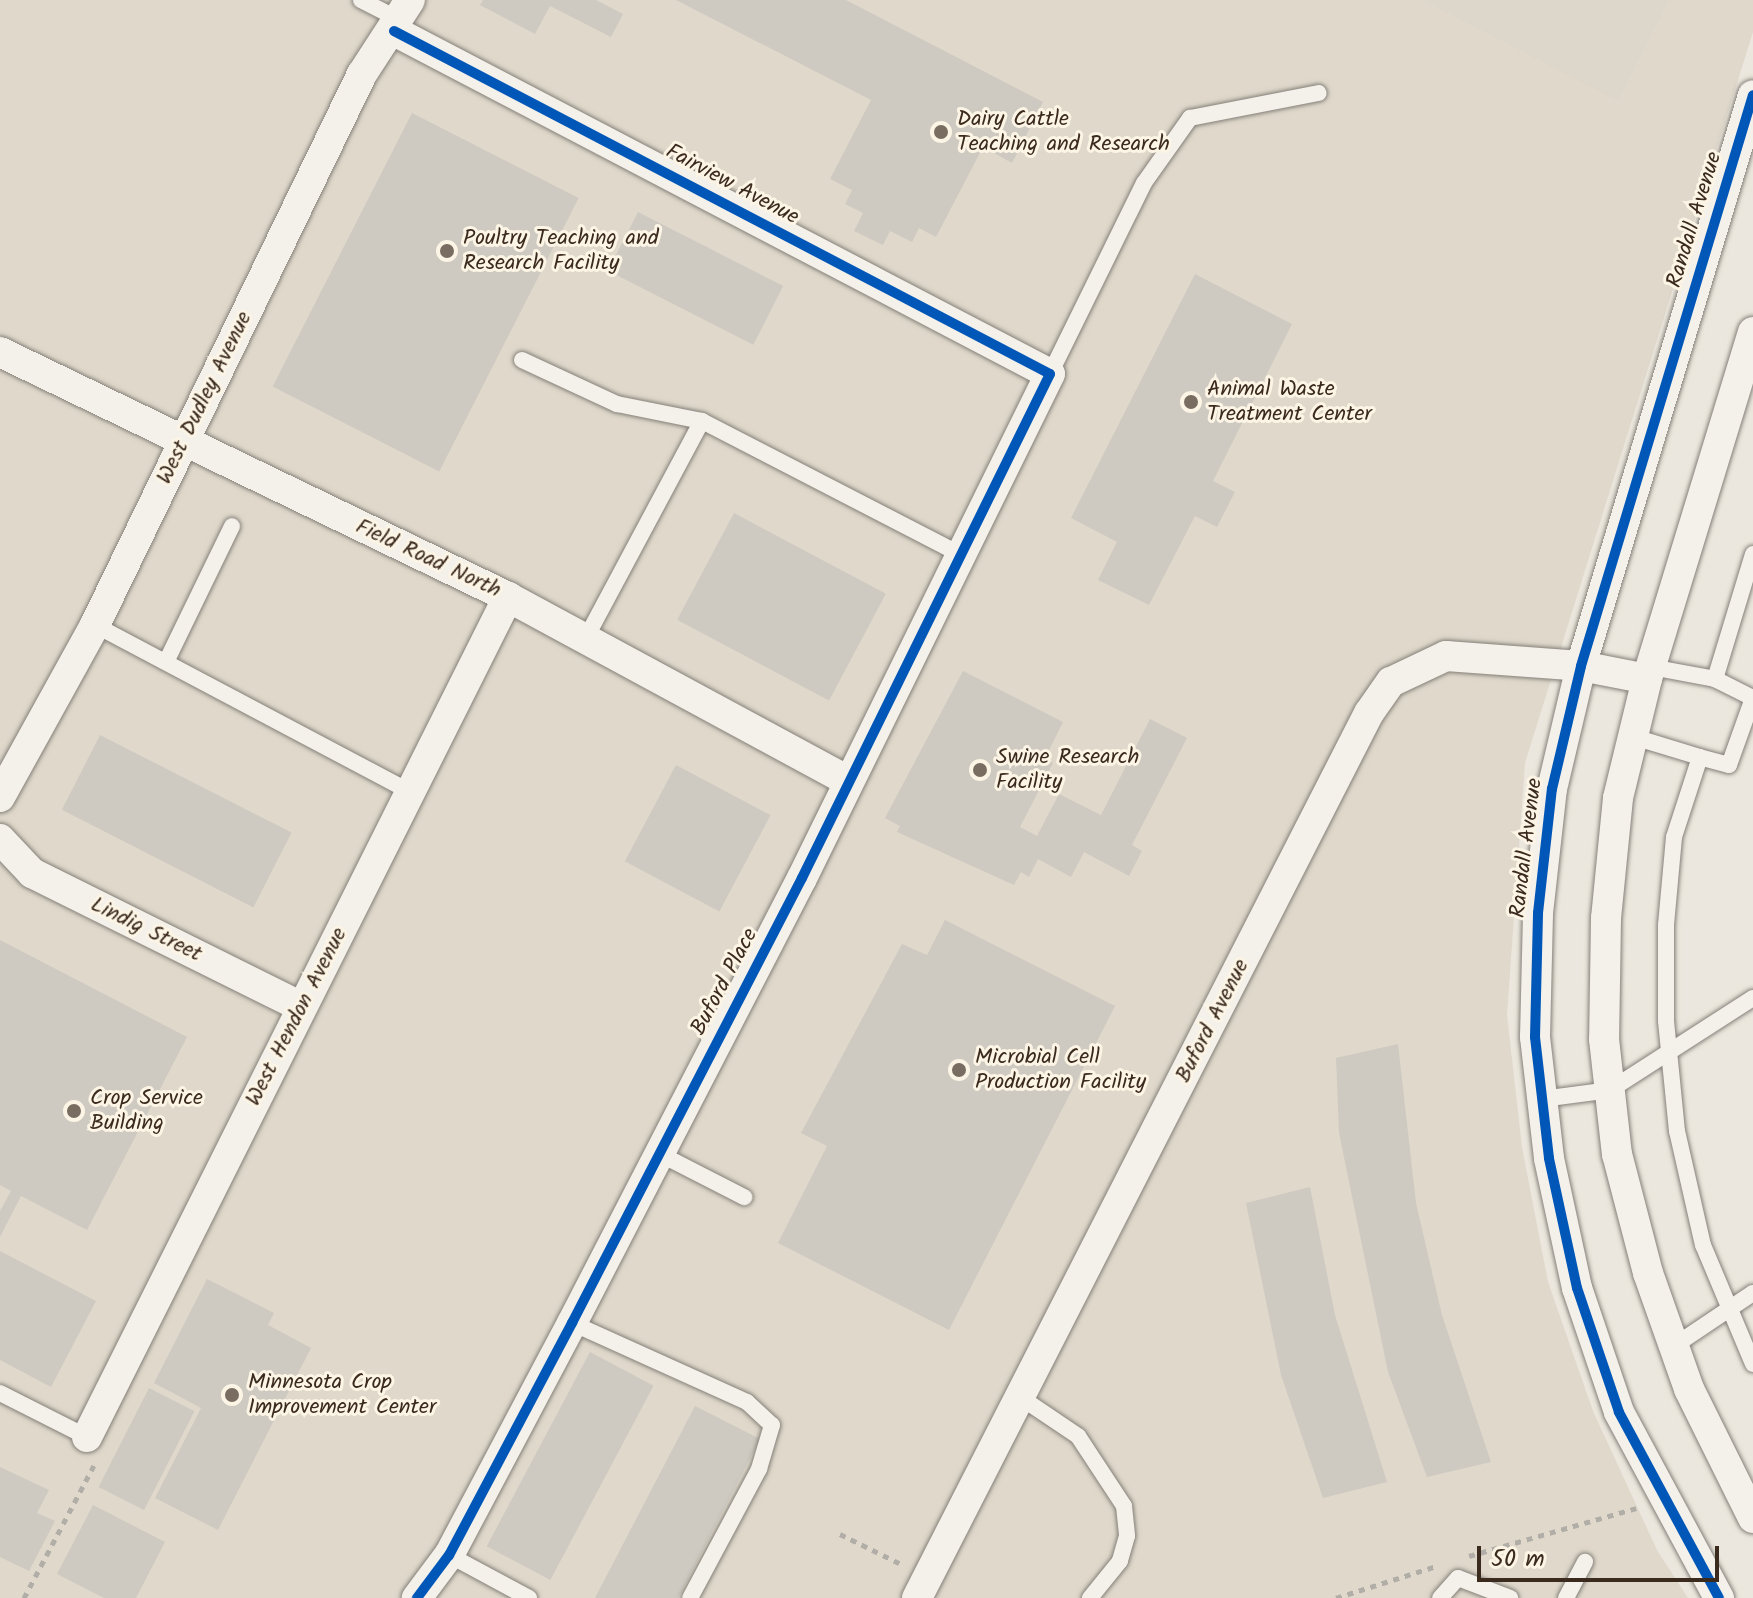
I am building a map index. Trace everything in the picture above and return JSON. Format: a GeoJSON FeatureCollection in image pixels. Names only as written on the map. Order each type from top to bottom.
{"type":"FeatureCollection","features":[{"type":"Feature","properties":{"kind":"street","name":"Fairview Avenue"},"geometry":{"type":"LineString","coordinates":[[401,17],[1050,374]]}},
{"type":"Feature","properties":{"kind":"street","name":"West Dudley Avenue"},"geometry":{"type":"LineString","coordinates":[[0,797],[95,625],[362,74],[401,17]]}},
{"type":"Feature","properties":{"kind":"street","name":"Randall Avenue"},"geometry":{"type":"LineString","coordinates":[[1719,1598],[1665,1504],[1619,1412],[1577,1288],[1542,1099],[1535,1037],[1538,913],[1552,789],[1581,666],[1753,95]]}},
{"type":"Feature","properties":{"kind":"street"},"geometry":{"type":"LineString","coordinates":[[1753,332],[1649,673],[1618,798],[1606,918],[1604,1039],[1617,1154],[1674,1346],[1732,1487],[1753,1518]]}},
{"type":"Feature","properties":{"kind":"street","name":"Field Road North"},"geometry":{"type":"LineString","coordinates":[[0,352],[182,443],[508,597],[849,781]]}},
{"type":"Feature","properties":{"kind":"street","name":"Buford Place"},"geometry":{"type":"LineString","coordinates":[[417,1598],[449,1555],[572,1323],[964,556],[1050,374]]}},
{"type":"Feature","properties":{"kind":"street","name":"West Hendon Avenue"},"geometry":{"type":"LineString","coordinates":[[87,1437],[508,597]]}},
{"type":"Feature","properties":{"kind":"street","name":"Buford Avenue"},"geometry":{"type":"LineString","coordinates":[[924,1591],[1369,713],[1391,682],[1446,656],[1649,673]]}},
{"type":"Feature","properties":{"kind":"street","name":"Lindig Street"},"geometry":{"type":"LineString","coordinates":[[0,839],[32,873],[302,1007]]}},
{"type":"Feature","properties":{"kind":"lane"},"geometry":{"type":"LineString","coordinates":[[361,0],[401,17]]}},
{"type":"Feature","properties":{"kind":"lane"},"geometry":{"type":"LineString","coordinates":[[1050,374],[1144,183],[1190,118],[1319,93]]}},
{"type":"Feature","properties":{"kind":"lane"},"geometry":{"type":"LineString","coordinates":[[522,360],[617,404],[702,421],[964,556]]}},
{"type":"Feature","properties":{"kind":"lane"},"geometry":{"type":"LineString","coordinates":[[586,638],[702,421]]}},
{"type":"Feature","properties":{"kind":"lane"},"geometry":{"type":"LineString","coordinates":[[166,662],[232,526]]}},
{"type":"Feature","properties":{"kind":"lane"},"geometry":{"type":"LineString","coordinates":[[1715,679],[1753,554]]}},
{"type":"Feature","properties":{"kind":"lane"},"geometry":{"type":"LineString","coordinates":[[95,625],[410,792]]}},
{"type":"Feature","properties":{"kind":"lane"},"geometry":{"type":"LineString","coordinates":[[1634,737],[1729,765],[1753,698],[1715,679],[1649,673]]}},
{"type":"Feature","properties":{"kind":"lane"},"geometry":{"type":"LineString","coordinates":[[1700,757],[1674,837],[1666,925],[1668,1052],[1677,1131],[1703,1245],[1753,1364]]}},
{"type":"Feature","properties":{"kind":"lane"},"geometry":{"type":"LineString","coordinates":[[1542,1099],[1610,1090],[1753,998]]}},
{"type":"Feature","properties":{"kind":"lane"},"geometry":{"type":"LineString","coordinates":[[658,1153],[744,1197]]}},
{"type":"Feature","properties":{"kind":"lane"},"geometry":{"type":"LineString","coordinates":[[1674,1346],[1753,1293]]}},
{"type":"Feature","properties":{"kind":"lane"},"geometry":{"type":"LineString","coordinates":[[572,1323],[747,1402],[772,1425],[759,1469],[690,1598]]}},
{"type":"Feature","properties":{"kind":"lane"},"geometry":{"type":"LineString","coordinates":[[0,1393],[87,1437]]}},
{"type":"Feature","properties":{"kind":"lane"},"geometry":{"type":"LineString","coordinates":[[1020,1397],[1078,1436],[1124,1506],[1127,1536],[1120,1561],[1090,1598]]}},
{"type":"Feature","properties":{"kind":"lane"},"geometry":{"type":"LineString","coordinates":[[449,1555],[529,1598]]}},
{"type":"Feature","properties":{"kind":"lane"},"geometry":{"type":"LineString","coordinates":[[1566,1598],[1585,1562]]}},
{"type":"Feature","properties":{"kind":"lane"},"geometry":{"type":"LineString","coordinates":[[1440,1598],[1458,1578],[1510,1598]]}},
{"type":"Feature","properties":{"kind":"path"},"geometry":{"type":"LineString","coordinates":[[24,1598],[95,1462],[87,1437]]}},
{"type":"Feature","properties":{"kind":"path"},"geometry":{"type":"LineString","coordinates":[[1336,1598],[1596,1515],[1665,1504]]}},
{"type":"Feature","properties":{"kind":"path"},"geometry":{"type":"LineString","coordinates":[[840,1534],[924,1591]]}},
{"type":"Feature","properties":{"kind":"shaded area"},"geometry":{"type":"Polygon","coordinates":[[[0,0],[1753,0],[1753,32],[1525,763],[1507,1015],[1522,1147],[1548,1282],[1593,1411],[1657,1550],[1688,1598],[0,1598],[0,0]]]}},
{"type":"Feature","properties":{"kind":"shaded area"},"geometry":{"type":"Polygon","coordinates":[[[1423,0],[1669,0],[1618,101],[1423,0]]]}},
{"type":"Feature","properties":{"kind":"building"},"geometry":{"type":"Polygon","coordinates":[[[483,0],[596,0],[623,14],[611,37],[550,6],[535,34],[480,5],[483,0]]]}},
{"type":"Feature","properties":{"kind":"building","name":"Dairy Cattle Teaching and Research"},"geometry":{"type":"Polygon","coordinates":[[[676,0],[846,0],[1043,102],[1012,163],[983,147],[936,237],[919,228],[912,242],[890,231],[883,245],[854,231],[863,213],[845,204],[852,190],[830,179],[871,100],[676,0]]]}},
{"type":"Feature","properties":{"kind":"building","name":"Poultry Teaching and Research Facility"},"geometry":{"type":"Polygon","coordinates":[[[412,113],[579,198],[439,471],[273,387],[412,113]]]}},
{"type":"Feature","properties":{"kind":"building"},"geometry":{"type":"Polygon","coordinates":[[[638,212],[783,286],[753,345],[608,271],[638,212]]]}},
{"type":"Feature","properties":{"kind":"building","name":"Animal Waste Treatment Center"},"geometry":{"type":"Polygon","coordinates":[[[1195,274],[1292,324],[1213,481],[1235,492],[1217,527],[1195,516],[1149,605],[1098,580],[1117,542],[1071,518],[1195,274]]]}},
{"type":"Feature","properties":{"kind":"building"},"geometry":{"type":"Polygon","coordinates":[[[734,513],[886,594],[829,701],[677,620],[734,513]]]}},
{"type":"Feature","properties":{"kind":"building","name":"Swine Research Facility"},"geometry":{"type":"Polygon","coordinates":[[[963,671],[1063,722],[1045,758],[1053,763],[1020,827],[1037,836],[1059,794],[1101,815],[1150,719],[1187,738],[1132,845],[1142,851],[1129,876],[1084,852],[1071,877],[1038,859],[1029,877],[1021,872],[1014,885],[897,832],[900,826],[885,818],[963,671]]]}},
{"type":"Feature","properties":{"kind":"building"},"geometry":{"type":"Polygon","coordinates":[[[100,735],[292,833],[253,907],[62,810],[100,735]]]}},
{"type":"Feature","properties":{"kind":"building"},"geometry":{"type":"Polygon","coordinates":[[[676,765],[770,815],[719,911],[625,861],[676,765]]]}},
{"type":"Feature","properties":{"kind":"building","name":"Microbial Cell Production Facility"},"geometry":{"type":"Polygon","coordinates":[[[945,920],[1115,1006],[949,1330],[778,1243],[827,1146],[801,1133],[902,944],[927,955],[945,920]]]}},
{"type":"Feature","properties":{"kind":"building","name":"Crop Service Building"},"geometry":{"type":"Polygon","coordinates":[[[0,940],[187,1037],[87,1230],[21,1196],[0,1237],[0,1211],[11,1191],[0,1185],[0,940]]]}},
{"type":"Feature","properties":{"kind":"building"},"geometry":{"type":"Polygon","coordinates":[[[1398,1044],[1416,1203],[1442,1315],[1491,1462],[1427,1477],[1388,1372],[1339,1133],[1336,1058],[1398,1044]]]}},
{"type":"Feature","properties":{"kind":"building"},"geometry":{"type":"Polygon","coordinates":[[[1310,1187],[1335,1315],[1387,1482],[1323,1498],[1281,1375],[1246,1203],[1310,1187]]]}},
{"type":"Feature","properties":{"kind":"building"},"geometry":{"type":"Polygon","coordinates":[[[0,1251],[96,1301],[51,1387],[0,1360],[0,1251]]]}},
{"type":"Feature","properties":{"kind":"building","name":"Minnesota Crop Improvement Center"},"geometry":{"type":"Polygon","coordinates":[[[207,1279],[274,1313],[268,1325],[311,1348],[218,1530],[155,1498],[201,1408],[154,1383],[207,1279]]]}},
{"type":"Feature","properties":{"kind":"building"},"geometry":{"type":"Polygon","coordinates":[[[590,1352],[654,1386],[550,1580],[487,1546],[590,1352]]]}},
{"type":"Feature","properties":{"kind":"building"},"geometry":{"type":"Polygon","coordinates":[[[149,1388],[194,1411],[144,1510],[99,1487],[149,1388]]]}},
{"type":"Feature","properties":{"kind":"building"},"geometry":{"type":"Polygon","coordinates":[[[695,1406],[760,1439],[678,1598],[595,1598],[695,1406]]]}},
{"type":"Feature","properties":{"kind":"building"},"geometry":{"type":"Polygon","coordinates":[[[0,1467],[49,1490],[37,1513],[55,1521],[29,1571],[0,1557],[0,1467]]]}},
{"type":"Feature","properties":{"kind":"building"},"geometry":{"type":"Polygon","coordinates":[[[93,1505],[165,1542],[136,1598],[104,1598],[57,1574],[93,1505]]]}},
{"type":"Feature","properties":{"kind":"cycle path"},"geometry":{"type":"LineString","coordinates":[[394,31],[1050,374],[802,878],[572,1323],[449,1555],[417,1598]]}},
{"type":"Feature","properties":{"kind":"cycle path"},"geometry":{"type":"LineString","coordinates":[[1719,1598],[1619,1412],[1577,1288],[1549,1158],[1535,1037],[1538,913],[1552,789],[1581,666],[1753,95]]}},
{"type":"Feature","properties":{"kind":"place","name":"Dairy Cattle Teaching and Research"},"geometry":{"type":"Point","coordinates":[941,132]}},
{"type":"Feature","properties":{"kind":"place","name":"Poultry Teaching and Research Facility"},"geometry":{"type":"Point","coordinates":[447,251]}},
{"type":"Feature","properties":{"kind":"place","name":"Animal Waste Treatment Center"},"geometry":{"type":"Point","coordinates":[1191,402]}},
{"type":"Feature","properties":{"kind":"place","name":"Swine Research Facility"},"geometry":{"type":"Point","coordinates":[980,770]}},
{"type":"Feature","properties":{"kind":"place","name":"Microbial Cell Production Facility"},"geometry":{"type":"Point","coordinates":[959,1070]}},
{"type":"Feature","properties":{"kind":"place","name":"Crop Service Building"},"geometry":{"type":"Point","coordinates":[74,1111]}},
{"type":"Feature","properties":{"kind":"place","name":"Minnesota Crop Improvement Center"},"geometry":{"type":"Point","coordinates":[232,1395]}}]}
